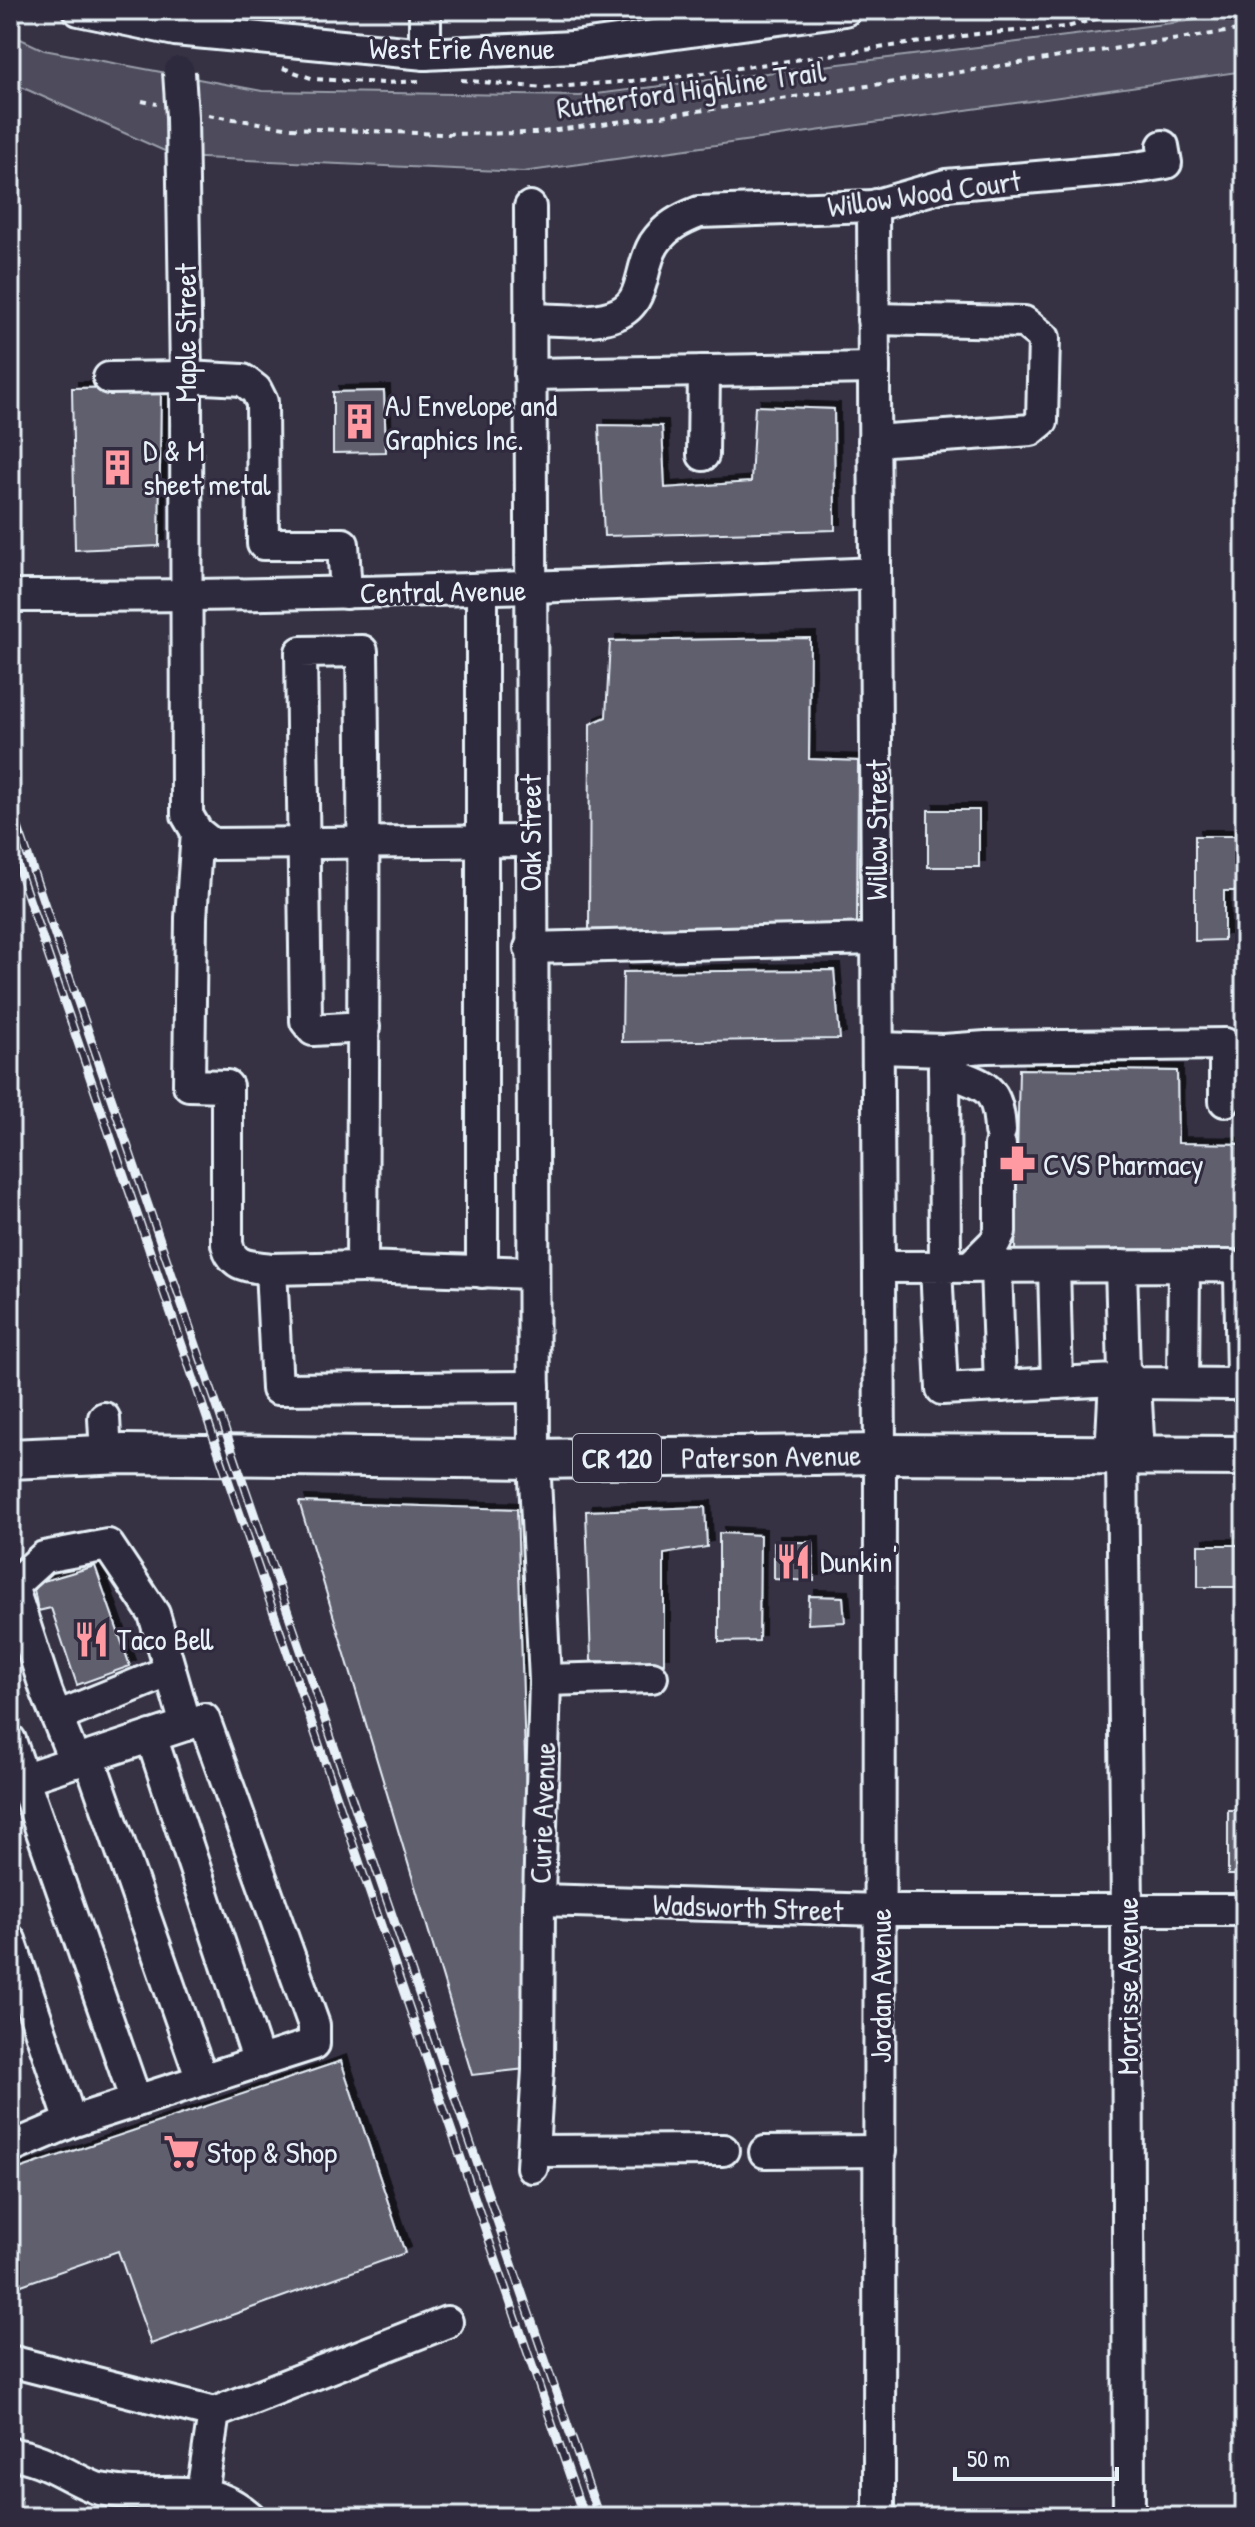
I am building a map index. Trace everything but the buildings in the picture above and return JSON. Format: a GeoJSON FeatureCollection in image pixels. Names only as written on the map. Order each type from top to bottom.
{"type":"FeatureCollection","features":[{"type":"Feature","properties":{"kind":"main road","name":"Paterson Avenue"},"geometry":{"type":"LineString","coordinates":[[10,1459],[106,1455],[534,1459],[880,1454],[1245,1456]]}},
{"type":"Feature","properties":{"kind":"street","name":"West Erie Avenue"},"geometry":{"type":"LineString","coordinates":[[79,10],[425,54],[573,47],[672,22],[845,10]]}},
{"type":"Feature","properties":{"kind":"street"},"geometry":{"type":"LineString","coordinates":[[425,10],[425,54]]}},
{"type":"Feature","properties":{"kind":"street","name":"Maple Street"},"geometry":{"type":"LineString","coordinates":[[174,20],[185,113],[187,815],[197,832],[191,918],[189,1085],[227,1086],[227,1244],[230,1256],[240,1265],[271,1269]]}},
{"type":"Feature","properties":{"kind":"street","name":"Willow Wood Court"},"geometry":{"type":"LineString","coordinates":[[530,319],[597,319],[625,310],[636,299],[652,247],[663,232],[680,219],[699,212],[873,206],[946,185],[1166,163],[1163,146]]}},
{"type":"Feature","properties":{"kind":"street","name":"Willow Street"},"geometry":{"type":"LineString","coordinates":[[873,206],[880,1454]]}},
{"type":"Feature","properties":{"kind":"street","name":"Oak Street"},"geometry":{"type":"LineString","coordinates":[[530,207],[534,1459]]}},
{"type":"Feature","properties":{"kind":"street"},"geometry":{"type":"LineString","coordinates":[[873,319],[1024,322],[1044,338],[1042,421],[1031,430],[874,441]]}},
{"type":"Feature","properties":{"kind":"street"},"geometry":{"type":"LineString","coordinates":[[530,374],[874,368]]}},
{"type":"Feature","properties":{"kind":"street"},"geometry":{"type":"LineString","coordinates":[[703,455],[704,371]]}},
{"type":"Feature","properties":{"kind":"street"},"geometry":{"type":"LineString","coordinates":[[109,378],[243,380],[256,390],[262,402],[263,544],[343,544],[346,593]]}},
{"type":"Feature","properties":{"kind":"street","name":"Central Avenue"},"geometry":{"type":"LineString","coordinates":[[10,596],[186,597],[530,589],[875,573]]}},
{"type":"Feature","properties":{"kind":"street"},"geometry":{"type":"LineString","coordinates":[[482,590],[482,1272]]}},
{"type":"Feature","properties":{"kind":"street"},"geometry":{"type":"LineString","coordinates":[[362,1267],[364,1027],[365,843],[362,651],[301,652],[306,1021],[313,1030],[364,1027]]}},
{"type":"Feature","properties":{"kind":"street"},"geometry":{"type":"LineString","coordinates":[[197,832],[212,844],[530,841]]}},
{"type":"Feature","properties":{"kind":"street"},"geometry":{"type":"LineString","coordinates":[[530,948],[877,939]]}},
{"type":"Feature","properties":{"kind":"street"},"geometry":{"type":"LineString","coordinates":[[944,1060],[986,1047],[1225,1044],[1225,1101]]}},
{"type":"Feature","properties":{"kind":"street"},"geometry":{"type":"LineString","coordinates":[[878,1048],[944,1060],[984,1086],[999,1107],[1000,1232],[995,1242],[962,1267],[942,1389],[1125,1378],[1232,1384],[1242,1376],[1240,1276],[1230,1266],[1184,1267],[1121,1266],[1054,1267],[962,1267],[879,1267]]}},
{"type":"Feature","properties":{"kind":"street"},"geometry":{"type":"LineString","coordinates":[[944,1060],[962,1267],[1000,1386]]}},
{"type":"Feature","properties":{"kind":"street","name":"Morrisse Avenue"},"geometry":{"type":"LineString","coordinates":[[1121,1266],[1125,1378],[1129,2517]]}},
{"type":"Feature","properties":{"kind":"street"},"geometry":{"type":"LineString","coordinates":[[532,1273],[362,1267],[271,1269],[277,1389],[534,1387]]}},
{"type":"Feature","properties":{"kind":"street"},"geometry":{"type":"LineString","coordinates":[[1054,1267],[1057,1383]]}},
{"type":"Feature","properties":{"kind":"street"},"geometry":{"type":"LineString","coordinates":[[1183,1383],[1184,1267]]}},
{"type":"Feature","properties":{"kind":"street"},"geometry":{"type":"LineString","coordinates":[[104,1418],[106,1455]]}},
{"type":"Feature","properties":{"kind":"street","name":"Jordan Avenue"},"geometry":{"type":"LineString","coordinates":[[879,2517],[880,1454]]}},
{"type":"Feature","properties":{"kind":"street","name":"Curie Avenue"},"geometry":{"type":"LineString","coordinates":[[534,1459],[545,1680],[538,2070],[532,2159],[723,2150]]}},
{"type":"Feature","properties":{"kind":"street"},"geometry":{"type":"LineString","coordinates":[[186,1725],[154,1614],[108,1545],[44,1557],[12,1586],[57,1717],[82,1759],[202,2080]]}},
{"type":"Feature","properties":{"kind":"street"},"geometry":{"type":"LineString","coordinates":[[57,1717],[170,1671]]}},
{"type":"Feature","properties":{"kind":"street"},"geometry":{"type":"LineString","coordinates":[[545,1680],[652,1677]]}},
{"type":"Feature","properties":{"kind":"street"},"geometry":{"type":"LineString","coordinates":[[10,2148],[71,2122],[314,2044],[314,2025],[204,1719],[16,1781]]}},
{"type":"Feature","properties":{"kind":"street"},"geometry":{"type":"LineString","coordinates":[[151,1736],[259,2062]]}},
{"type":"Feature","properties":{"kind":"street"},"geometry":{"type":"LineString","coordinates":[[10,1740],[16,1781],[136,2101]]}},
{"type":"Feature","properties":{"kind":"street","name":"Wadsworth Street"},"geometry":{"type":"LineString","coordinates":[[539,1900],[881,1910],[1245,1910]]}},
{"type":"Feature","properties":{"kind":"street"},"geometry":{"type":"LineString","coordinates":[[10,1940],[21,2014],[71,2122]]}},
{"type":"Feature","properties":{"kind":"street"},"geometry":{"type":"LineString","coordinates":[[765,2152],[880,2151]]}},
{"type":"Feature","properties":{"kind":"street"},"geometry":{"type":"LineString","coordinates":[[10,2361],[214,2413],[447,2322]]}},
{"type":"Feature","properties":{"kind":"street"},"geometry":{"type":"LineString","coordinates":[[202,2493],[214,2413]]}},
{"type":"Feature","properties":{"kind":"street"},"geometry":{"type":"LineString","coordinates":[[10,2454],[24,2455],[54,2465],[97,2488],[126,2492],[202,2493],[232,2502],[250,2517]]}},
{"type":"Feature","properties":{"kind":"path","name":"Rutherford Highline Trail"},"geometry":{"type":"LineString","coordinates":[[142,101],[185,113],[291,128],[441,134],[535,133],[1245,29]]}},
{"type":"Feature","properties":{"kind":"shaded area"},"geometry":{"type":"Polygon","coordinates":[[[1245,14],[1245,71],[523,172],[178,157],[10,82],[10,34],[44,50],[262,91],[580,96],[1245,14]]]}},
{"type":"Feature","properties":{"kind":"railway"},"geometry":{"type":"LineString","coordinates":[[10,804],[599,2517]]}},
{"type":"Feature","properties":{"kind":"railway"},"geometry":{"type":"LineString","coordinates":[[10,844],[584,2517]]}},
{"type":"Feature","properties":{"kind":"place","name":"AJ Envelope and Graphics Inc."},"geometry":{"type":"Point","coordinates":[359,422]}},
{"type":"Feature","properties":{"kind":"place","name":"D & M sheet metal"},"geometry":{"type":"Point","coordinates":[117,467]}},
{"type":"Feature","properties":{"kind":"place","name":"CVS Pharmacy"},"geometry":{"type":"Point","coordinates":[1017,1164]}},
{"type":"Feature","properties":{"kind":"place","name":"Dunkin'"},"geometry":{"type":"Point","coordinates":[794,1561]}},
{"type":"Feature","properties":{"kind":"place","name":"Taco Bell"},"geometry":{"type":"Point","coordinates":[91,1639]}},
{"type":"Feature","properties":{"kind":"place","name":"Stop & Shop"},"geometry":{"type":"Point","coordinates":[181,2152]}}]}
